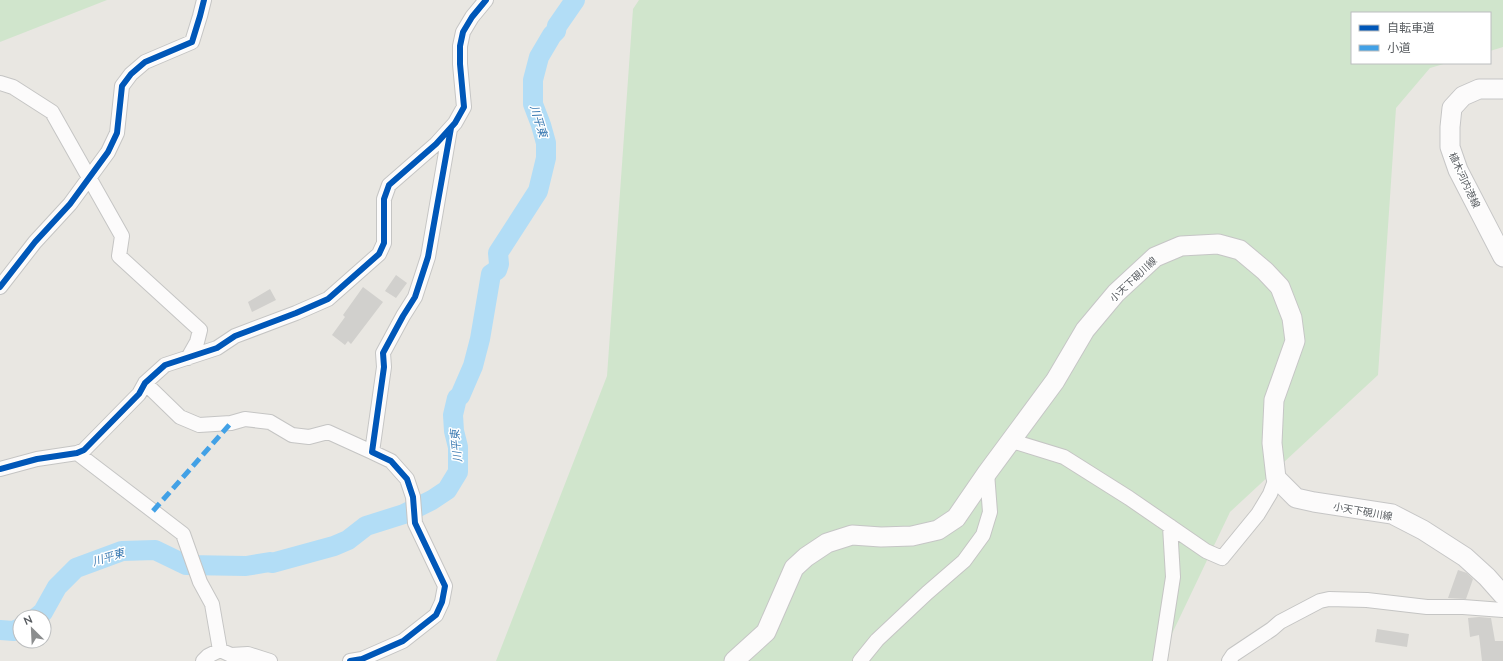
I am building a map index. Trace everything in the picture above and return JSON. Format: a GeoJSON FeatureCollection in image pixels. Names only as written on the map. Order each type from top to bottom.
{"type":"FeatureCollection","features":[{"type":"Feature","properties":{"kind":"main road","name":"植木河内港線"},"geometry":{"type":"LineString","coordinates":[[1503,89],[1479,89],[1463,96],[1452,108],[1450,147],[1458,170],[1503,258]]}},
{"type":"Feature","properties":{"kind":"main road","name":"小天下硯川線"},"geometry":{"type":"LineString","coordinates":[[734,661],[766,632],[794,568],[806,556],[827,543],[852,535],[881,537],[912,536],[938,530],[956,518],[987,473],[1055,381],[1085,330],[1116,293],[1155,257],[1181,246],[1218,244],[1240,250],[1265,271],[1280,287],[1292,318],[1295,341],[1274,400],[1272,443],[1276,478],[1296,498],[1392,514],[1423,530],[1464,556],[1487,576],[1503,595]]}},
{"type":"Feature","properties":{"kind":"street"},"geometry":{"type":"LineString","coordinates":[[0,287],[35,242],[70,204],[108,152],[117,133],[122,86],[130,74],[145,62],[192,42],[204,0]]}},
{"type":"Feature","properties":{"kind":"street"},"geometry":{"type":"LineString","coordinates":[[0,469],[37,459],[77,453],[84,450],[139,394],[145,383],[165,365],[216,348],[235,336],[328,299],[379,254],[384,243],[384,199],[389,185],[436,144],[450,128],[464,107],[460,46],[463,32],[472,16],[486,0]]}},
{"type":"Feature","properties":{"kind":"street"},"geometry":{"type":"LineString","coordinates":[[0,83],[13,87],[52,112],[122,236],[120,256],[200,330],[197,342],[188,358]]}},
{"type":"Feature","properties":{"kind":"street"},"geometry":{"type":"LineString","coordinates":[[372,452],[384,366],[383,353],[415,297],[428,257],[450,128]]}},
{"type":"Feature","properties":{"kind":"street"},"geometry":{"type":"LineString","coordinates":[[145,383],[180,416],[199,426],[231,423],[245,419],[270,422],[292,435],[309,437],[328,432],[391,461],[407,479],[413,497],[414,523],[445,586],[442,602],[436,615],[403,641],[362,659],[350,661]]}},
{"type":"Feature","properties":{"kind":"street"},"geometry":{"type":"LineString","coordinates":[[1016,434],[1012,441],[1064,457],[1206,550],[1222,558],[1258,514],[1270,494],[1276,478]]}},
{"type":"Feature","properties":{"kind":"street"},"geometry":{"type":"LineString","coordinates":[[77,453],[182,534],[200,582],[212,604],[220,650]]}},
{"type":"Feature","properties":{"kind":"street"},"geometry":{"type":"LineString","coordinates":[[860,661],[877,640],[964,561],[983,534],[990,512],[987,473]]}},
{"type":"Feature","properties":{"kind":"street"},"geometry":{"type":"LineString","coordinates":[[1160,661],[1173,577],[1170,526]]}},
{"type":"Feature","properties":{"kind":"street"},"geometry":{"type":"LineString","coordinates":[[1229,661],[1233,654],[1272,629],[1280,622],[1320,601],[1329,599],[1367,600],[1427,607],[1463,607],[1503,610]]}},
{"type":"Feature","properties":{"kind":"street"},"geometry":{"type":"LineString","coordinates":[[203,661],[208,656],[220,650]]}},
{"type":"Feature","properties":{"kind":"street"},"geometry":{"type":"LineString","coordinates":[[220,650],[231,655],[248,654],[270,661]]}},
{"type":"Feature","properties":{"kind":"green space"},"geometry":{"type":"Polygon","coordinates":[[[0,0],[107,0],[0,42],[0,0]]]}},
{"type":"Feature","properties":{"kind":"green space"},"geometry":{"type":"Polygon","coordinates":[[[639,0],[1503,0],[1503,47],[1491,51],[1491,12],[1351,12],[1351,64],[1444,64],[1430,68],[1396,108],[1378,375],[1230,512],[1159,661],[496,661],[607,376],[633,9],[639,0]]]}},
{"type":"Feature","properties":{"kind":"building"},"geometry":{"type":"Polygon","coordinates":[[[396,275],[407,283],[396,298],[385,291],[396,275]]]}},
{"type":"Feature","properties":{"kind":"building"},"geometry":{"type":"Polygon","coordinates":[[[363,287],[383,302],[351,344],[348,341],[345,345],[332,335],[345,317],[343,315],[363,287]]]}},
{"type":"Feature","properties":{"kind":"building"},"geometry":{"type":"Polygon","coordinates":[[[270,289],[276,300],[252,312],[248,302],[270,289]]]}},
{"type":"Feature","properties":{"kind":"building"},"geometry":{"type":"Polygon","coordinates":[[[1458,570],[1467,573],[1473,579],[1466,599],[1448,598],[1458,570]]]}},
{"type":"Feature","properties":{"kind":"building"},"geometry":{"type":"Polygon","coordinates":[[[1468,618],[1491,618],[1495,641],[1503,641],[1503,661],[1482,661],[1479,635],[1470,637],[1468,618]]]}},
{"type":"Feature","properties":{"kind":"building"},"geometry":{"type":"Polygon","coordinates":[[[1377,629],[1409,634],[1407,647],[1375,642],[1377,629]]]}},
{"type":"Feature","properties":{"kind":"waterway","name":"川平東"},"geometry":{"type":"LineString","coordinates":[[45,609],[57,587],[76,568],[122,551],[155,550],[186,565],[246,566],[270,562],[272,563],[334,546],[348,540],[366,526],[404,514],[432,500],[447,490],[458,472],[458,447],[454,431],[453,415],[457,398],[460,396],[473,366],[480,339],[491,274],[497,270],[499,264],[498,253],[538,191],[546,158],[546,143],[533,104],[533,80],[539,57],[556,31],[557,26],[575,0]]}},
{"type":"Feature","properties":{"kind":"waterway","name":"川平東"},"geometry":{"type":"LineString","coordinates":[[0,630],[12,631]]}},
{"type":"Feature","properties":{"kind":"marked path"},"geometry":{"type":"LineString","coordinates":[[153,511],[231,423]]}},
{"type":"Feature","properties":{"kind":"cycle path"},"geometry":{"type":"LineString","coordinates":[[0,287],[35,242],[70,204],[108,152],[117,133],[122,86],[131,74],[145,62],[192,42],[204,0]]}},
{"type":"Feature","properties":{"kind":"cycle path"},"geometry":{"type":"LineString","coordinates":[[0,469],[37,459],[77,453],[84,450],[139,394],[145,383],[165,365],[217,348],[235,336],[328,299],[379,254],[384,243],[384,199],[389,185],[436,144],[455,123],[464,107],[460,46],[463,32],[472,17],[486,0]]}},
{"type":"Feature","properties":{"kind":"cycle path"},"geometry":{"type":"LineString","coordinates":[[350,661],[362,659],[403,641],[436,615],[442,602],[445,586],[415,523],[413,497],[407,479],[391,461],[372,452],[384,367],[383,353],[415,297],[428,257],[451,128]]}}]}
